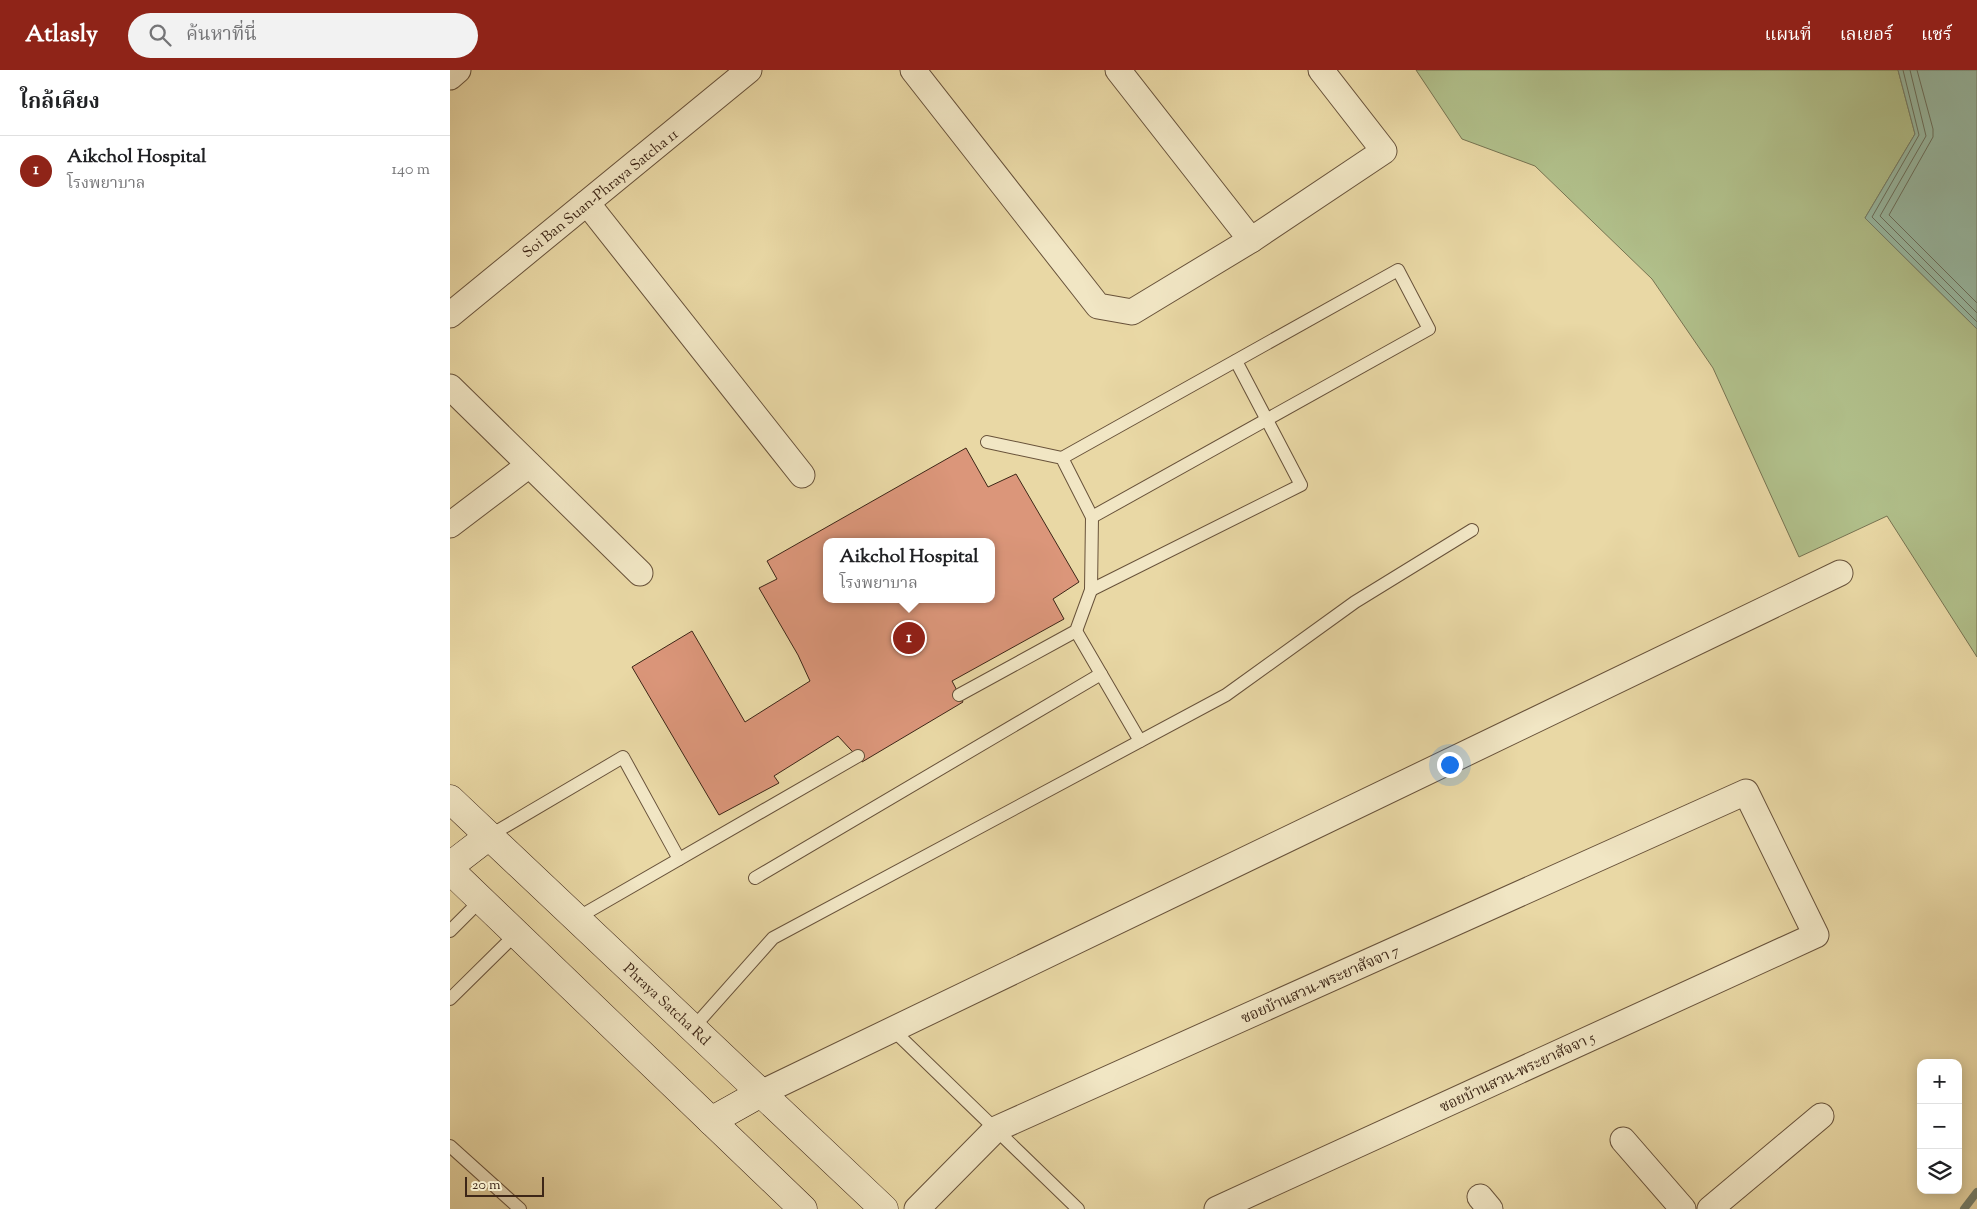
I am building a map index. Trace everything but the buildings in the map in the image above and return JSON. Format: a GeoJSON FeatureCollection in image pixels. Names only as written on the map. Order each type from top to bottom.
{"type":"FeatureCollection","features":[{"type":"Feature","properties":{"kind":"main road","name":"Phraya Satcha Rd"},"geometry":{"type":"LineString","coordinates":[[450,799],[884,1209]]}},
{"type":"Feature","properties":{"kind":"main road"},"geometry":{"type":"LineString","coordinates":[[450,866],[489,836]]}},
{"type":"Feature","properties":{"kind":"main road"},"geometry":{"type":"LineString","coordinates":[[450,870],[803,1209]]}},
{"type":"Feature","properties":{"kind":"main road"},"geometry":{"type":"LineString","coordinates":[[711,1121],[761,1093]]}},
{"type":"Feature","properties":{"kind":"street"},"geometry":{"type":"LineString","coordinates":[[450,77],[458,70]]}},
{"type":"Feature","properties":{"kind":"street","name":"Soi Ban Suan-Phraya Satcha 11"},"geometry":{"type":"LineString","coordinates":[[450,315],[749,70]]}},
{"type":"Feature","properties":{"kind":"street"},"geometry":{"type":"LineString","coordinates":[[913,70],[1098,306],[1132,312],[1251,240],[1384,151],[1321,70]]}},
{"type":"Feature","properties":{"kind":"street"},"geometry":{"type":"LineString","coordinates":[[1118,70],[1251,240]]}},
{"type":"Feature","properties":{"kind":"street"},"geometry":{"type":"LineString","coordinates":[[587,203],[802,474]]}},
{"type":"Feature","properties":{"kind":"street"},"geometry":{"type":"LineString","coordinates":[[450,387],[640,573]]}},
{"type":"Feature","properties":{"kind":"street"},"geometry":{"type":"LineString","coordinates":[[450,525],[529,465]]}},
{"type":"Feature","properties":{"kind":"street"},"geometry":{"type":"LineString","coordinates":[[761,1093],[892,1028],[1840,573]]}},
{"type":"Feature","properties":{"kind":"street","name":"ซอยบ้านสวน-พระยาสัจจา 5"},"geometry":{"type":"LineString","coordinates":[[1217,1209],[1816,935],[1746,792]]}},
{"type":"Feature","properties":{"kind":"street","name":"ซอยบ้านสวน-พระยาสัจจา 7"},"geometry":{"type":"LineString","coordinates":[[916,1209],[996,1129],[1746,792]]}},
{"type":"Feature","properties":{"kind":"street"},"geometry":{"type":"LineString","coordinates":[[1710,1209],[1822,1116]]}},
{"type":"Feature","properties":{"kind":"street"},"geometry":{"type":"LineString","coordinates":[[1623,1140],[1683,1209]]}},
{"type":"Feature","properties":{"kind":"lane"},"geometry":{"type":"LineString","coordinates":[[987,442],[1062,458],[1398,270],[1430,329],[1092,517]]}},
{"type":"Feature","properties":{"kind":"lane"},"geometry":{"type":"LineString","coordinates":[[1091,590],[1301,485],[1236,361]]}},
{"type":"Feature","properties":{"kind":"lane"},"geometry":{"type":"LineString","coordinates":[[959,695],[1076,631],[1091,590],[1092,517],[1062,458]]}},
{"type":"Feature","properties":{"kind":"lane"},"geometry":{"type":"LineString","coordinates":[[693,1028],[773,938],[1226,695],[1355,602],[1472,530]]}},
{"type":"Feature","properties":{"kind":"lane"},"geometry":{"type":"LineString","coordinates":[[1076,631],[1140,741]]}},
{"type":"Feature","properties":{"kind":"lane"},"geometry":{"type":"LineString","coordinates":[[755,878],[1102,674]]}},
{"type":"Feature","properties":{"kind":"lane"},"geometry":{"type":"LineString","coordinates":[[577,918],[858,756]]}},
{"type":"Feature","properties":{"kind":"lane"},"geometry":{"type":"LineString","coordinates":[[489,836],[623,757],[679,859]]}},
{"type":"Feature","properties":{"kind":"lane"},"geometry":{"type":"LineString","coordinates":[[450,931],[481,900]]}},
{"type":"Feature","properties":{"kind":"lane"},"geometry":{"type":"LineString","coordinates":[[450,999],[516,934]]}},
{"type":"Feature","properties":{"kind":"lane"},"geometry":{"type":"LineString","coordinates":[[892,1028],[1078,1209]]}},
{"type":"Feature","properties":{"kind":"lane"},"geometry":{"type":"LineString","coordinates":[[450,1146],[520,1209]]}},
{"type":"Feature","properties":{"kind":"shaded area"},"geometry":{"type":"Polygon","coordinates":[[[1416,70],[1898,70],[1915,134],[1865,218],[1977,329],[1977,657],[1887,516],[1799,557],[1713,368],[1652,279],[1535,166],[1462,139],[1416,70]]]}},
{"type":"Feature","properties":{"kind":"water"},"geometry":{"type":"Polygon","coordinates":[[[1898,70],[1977,70],[1977,329],[1865,218],[1915,134],[1898,70]]]}},
{"type":"Feature","properties":{"kind":"waterway"},"geometry":{"type":"LineString","coordinates":[[1964,1209],[1977,1192]]}},
{"type":"Feature","properties":{"kind":"place","name":"Aikchol Hospital"},"geometry":{"type":"Point","coordinates":[909,638]}}]}
